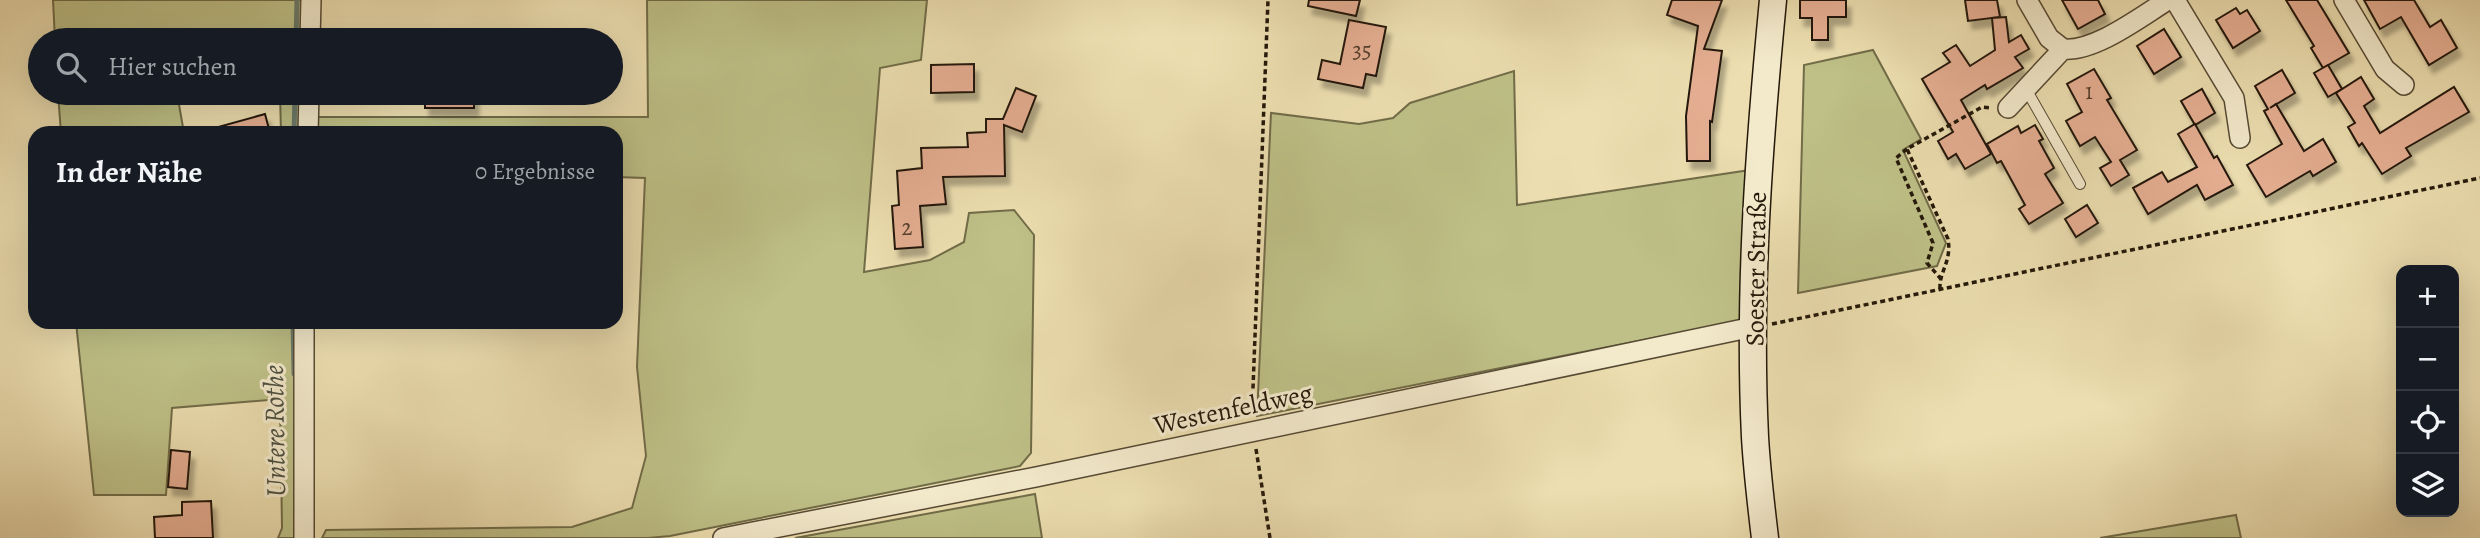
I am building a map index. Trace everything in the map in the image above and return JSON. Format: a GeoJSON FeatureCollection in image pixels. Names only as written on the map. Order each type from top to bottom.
{"type":"FeatureCollection","features":[{"type":"Feature","properties":{"kind":"main road","name":"Soester Straße"},"geometry":{"type":"LineString","coordinates":[[1765,538],[1755,438],[1754,252],[1773,0]]}},
{"type":"Feature","properties":{"kind":"street"},"geometry":{"type":"LineString","coordinates":[[310,28],[311,0]]}},
{"type":"Feature","properties":{"kind":"street"},"geometry":{"type":"LineString","coordinates":[[2027,0],[2049,38],[2063,49],[2073,50],[2090,46],[2168,0]]}},
{"type":"Feature","properties":{"kind":"street"},"geometry":{"type":"LineString","coordinates":[[2175,0],[2234,98],[2240,138]]}},
{"type":"Feature","properties":{"kind":"street"},"geometry":{"type":"LineString","coordinates":[[2344,0],[2385,69],[2404,85]]}},
{"type":"Feature","properties":{"kind":"street"},"geometry":{"type":"LineString","coordinates":[[2008,108],[2063,49]]}},
{"type":"Feature","properties":{"kind":"street"},"geometry":{"type":"LineString","coordinates":[[308,126],[309,105]]}},
{"type":"Feature","properties":{"kind":"street","name":"Westenfeldweg"},"geometry":{"type":"LineString","coordinates":[[723,538],[1251,432],[1753,327]]}},
{"type":"Feature","properties":{"kind":"street"},"geometry":{"type":"LineString","coordinates":[[304,329],[304,538]]}},
{"type":"Feature","properties":{"kind":"lane"},"geometry":{"type":"LineString","coordinates":[[2025,89],[2080,184]]}},
{"type":"Feature","properties":{"kind":"path"},"geometry":{"type":"LineString","coordinates":[[1268,0],[1251,432],[1257,453],[1270,538]]}},
{"type":"Feature","properties":{"kind":"path"},"geometry":{"type":"LineString","coordinates":[[1941,279],[1927,263],[1933,243],[1896,159],[1907,149],[1982,107],[2008,108]]}},
{"type":"Feature","properties":{"kind":"path"},"geometry":{"type":"LineString","coordinates":[[1907,149],[1948,239],[1950,253],[1940,290]]}},
{"type":"Feature","properties":{"kind":"path"},"geometry":{"type":"LineString","coordinates":[[1753,327],[2480,178]]}},
{"type":"Feature","properties":{"kind":"green space"},"geometry":{"type":"Polygon","coordinates":[[[53,0],[307,0],[306,28],[54,28],[53,0]]]}},
{"type":"Feature","properties":{"kind":"green space"},"geometry":{"type":"Polygon","coordinates":[[[647,0],[927,0],[921,60],[880,68],[864,272],[930,260],[964,242],[969,213],[1014,210],[1034,235],[1031,453],[1020,466],[670,536],[322,538],[326,530],[572,527],[632,508],[646,456],[637,367],[645,178],[623,177],[623,126],[316,126],[317,117],[648,117],[647,0]]]}},
{"type":"Feature","properties":{"kind":"green space"},"geometry":{"type":"Polygon","coordinates":[[[1873,50],[1921,139],[1903,150],[1946,243],[1937,266],[1798,293],[1804,65],[1873,50]]]}},
{"type":"Feature","properties":{"kind":"green space"},"geometry":{"type":"Polygon","coordinates":[[[1514,71],[1517,205],[1750,170],[1740,321],[1257,416],[1271,113],[1359,124],[1393,118],[1410,103],[1514,71]]]}},
{"type":"Feature","properties":{"kind":"green space"},"geometry":{"type":"Polygon","coordinates":[[[59,105],[179,105],[183,126],[60,126],[59,105]]]}},
{"type":"Feature","properties":{"kind":"green space"},"geometry":{"type":"Polygon","coordinates":[[[280,105],[305,105],[304,126],[281,126],[280,105]]]}},
{"type":"Feature","properties":{"kind":"green space"},"geometry":{"type":"Polygon","coordinates":[[[77,329],[299,329],[298,538],[278,538],[282,528],[280,399],[172,408],[166,495],[94,495],[77,329]]]}},
{"type":"Feature","properties":{"kind":"green space"},"geometry":{"type":"Polygon","coordinates":[[[1035,494],[1042,538],[795,538],[1035,494]]]}},
{"type":"Feature","properties":{"kind":"green space"},"geometry":{"type":"Polygon","coordinates":[[[2236,515],[2241,538],[2100,538],[2236,515]]]}},
{"type":"Feature","properties":{"kind":"building"},"geometry":{"type":"Polygon","coordinates":[[[1309,0],[1360,0],[1356,16],[1308,6],[1309,0]]]}},
{"type":"Feature","properties":{"kind":"building"},"geometry":{"type":"Polygon","coordinates":[[[1672,0],[1722,0],[1704,49],[1722,51],[1712,122],[1710,121],[1710,161],[1687,161],[1686,116],[1698,26],[1667,15],[1672,0]]]}},
{"type":"Feature","properties":{"kind":"building"},"geometry":{"type":"Polygon","coordinates":[[[1800,0],[1846,0],[1846,17],[1828,17],[1828,40],[1812,40],[1812,18],[1800,18],[1800,0]]]}},
{"type":"Feature","properties":{"kind":"building"},"geometry":{"type":"Polygon","coordinates":[[[1965,0],[1997,0],[2000,17],[1968,21],[1965,0]]]}},
{"type":"Feature","properties":{"kind":"building"},"geometry":{"type":"Polygon","coordinates":[[[2062,0],[2098,0],[2105,14],[2078,29],[2062,0]]]}},
{"type":"Feature","properties":{"kind":"building"},"geometry":{"type":"Polygon","coordinates":[[[2286,0],[2317,0],[2349,53],[2323,68],[2311,48],[2314,46],[2286,0]]]}},
{"type":"Feature","properties":{"kind":"building"},"geometry":{"type":"Polygon","coordinates":[[[2364,0],[2414,0],[2430,27],[2441,20],[2457,48],[2429,65],[2401,17],[2380,29],[2364,0]]]}},
{"type":"Feature","properties":{"kind":"building"},"geometry":{"type":"Polygon","coordinates":[[[2236,8],[2240,14],[2247,10],[2260,31],[2233,48],[2216,20],[2236,8]]]}},
{"type":"Feature","properties":{"kind":"building"},"geometry":{"type":"Polygon","coordinates":[[[2006,17],[2009,42],[2021,35],[2029,49],[2015,57],[2023,68],[1987,89],[1985,85],[1961,100],[1991,154],[1965,169],[1956,154],[1948,159],[1938,141],[1953,132],[1922,79],[1950,62],[1943,53],[1956,45],[1970,66],[1995,50],[1992,18],[2006,17]]]}},
{"type":"Feature","properties":{"kind":"building"},"geometry":{"type":"Polygon","coordinates":[[[1349,20],[1386,27],[1376,76],[1366,74],[1363,88],[1318,79],[1322,60],[1340,64],[1349,20]]]}},
{"type":"Feature","properties":{"kind":"building"},"geometry":{"type":"Polygon","coordinates":[[[2164,29],[2181,57],[2154,74],[2137,46],[2164,29]]]}},
{"type":"Feature","properties":{"kind":"building"},"geometry":{"type":"Polygon","coordinates":[[[974,64],[974,92],[931,93],[931,65],[974,64]]]}},
{"type":"Feature","properties":{"kind":"building"},"geometry":{"type":"Polygon","coordinates":[[[2328,65],[2342,89],[2328,97],[2314,73],[2328,65]]]}},
{"type":"Feature","properties":{"kind":"building"},"geometry":{"type":"Polygon","coordinates":[[[2094,69],[2111,98],[2107,100],[2137,150],[2120,160],[2129,175],[2111,186],[2100,168],[2111,162],[2095,137],[2080,146],[2066,121],[2082,112],[2067,84],[2094,69]]]}},
{"type":"Feature","properties":{"kind":"building"},"geometry":{"type":"Polygon","coordinates":[[[2282,70],[2295,93],[2276,104],[2304,151],[2323,139],[2336,162],[2313,176],[2310,171],[2266,197],[2247,165],[2282,144],[2264,111],[2268,109],[2255,86],[2282,70]]]}},
{"type":"Feature","properties":{"kind":"building"},"geometry":{"type":"Polygon","coordinates":[[[2361,77],[2374,99],[2364,106],[2380,133],[2454,87],[2469,112],[2406,148],[2411,156],[2382,174],[2362,143],[2359,146],[2348,127],[2355,123],[2336,93],[2361,77]]]}},
{"type":"Feature","properties":{"kind":"building"},"geometry":{"type":"Polygon","coordinates":[[[1016,88],[1036,96],[1022,132],[1004,125],[1005,176],[943,177],[946,204],[920,206],[923,247],[895,249],[892,206],[899,205],[897,171],[922,168],[921,148],[968,147],[967,133],[986,132],[986,119],[1003,119],[1016,88]]]}},
{"type":"Feature","properties":{"kind":"building"},"geometry":{"type":"Polygon","coordinates":[[[2202,89],[2215,113],[2195,125],[2181,101],[2202,89]]]}},
{"type":"Feature","properties":{"kind":"building"},"geometry":{"type":"Polygon","coordinates":[[[425,105],[474,105],[474,108],[425,108],[425,105]]]}},
{"type":"Feature","properties":{"kind":"building"},"geometry":{"type":"Polygon","coordinates":[[[265,114],[268,126],[222,126],[265,114]]]}},
{"type":"Feature","properties":{"kind":"building"},"geometry":{"type":"Polygon","coordinates":[[[2195,124],[2233,185],[2205,200],[2197,185],[2148,214],[2133,188],[2162,172],[2168,182],[2197,167],[2178,134],[2195,124]]]}},
{"type":"Feature","properties":{"kind":"building"},"geometry":{"type":"Polygon","coordinates":[[[2035,125],[2043,139],[2039,141],[2054,168],[2045,174],[2063,203],[2029,224],[2019,209],[2025,205],[2001,161],[1997,163],[1987,144],[2018,126],[2021,133],[2035,125]]]}},
{"type":"Feature","properties":{"kind":"building"},"geometry":{"type":"Polygon","coordinates":[[[2087,205],[2098,223],[2076,237],[2065,219],[2087,205]]]}},
{"type":"Feature","properties":{"kind":"building"},"geometry":{"type":"Polygon","coordinates":[[[171,450],[190,452],[187,489],[168,487],[171,450]]]}},
{"type":"Feature","properties":{"kind":"building"},"geometry":{"type":"Polygon","coordinates":[[[211,501],[213,538],[155,538],[154,517],[182,515],[182,502],[211,501]]]}},
{"type":"Feature","properties":{"kind":"waterway","name":"Untere Rothe"},"geometry":{"type":"LineString","coordinates":[[296,28],[297,0]]}},
{"type":"Feature","properties":{"kind":"waterway","name":"Untere Rothe"},"geometry":{"type":"LineString","coordinates":[[294,126],[295,105]]}},
{"type":"Feature","properties":{"kind":"waterway","name":"Untere Rothe"},"geometry":{"type":"LineString","coordinates":[[293,329],[294,374]]}}]}
